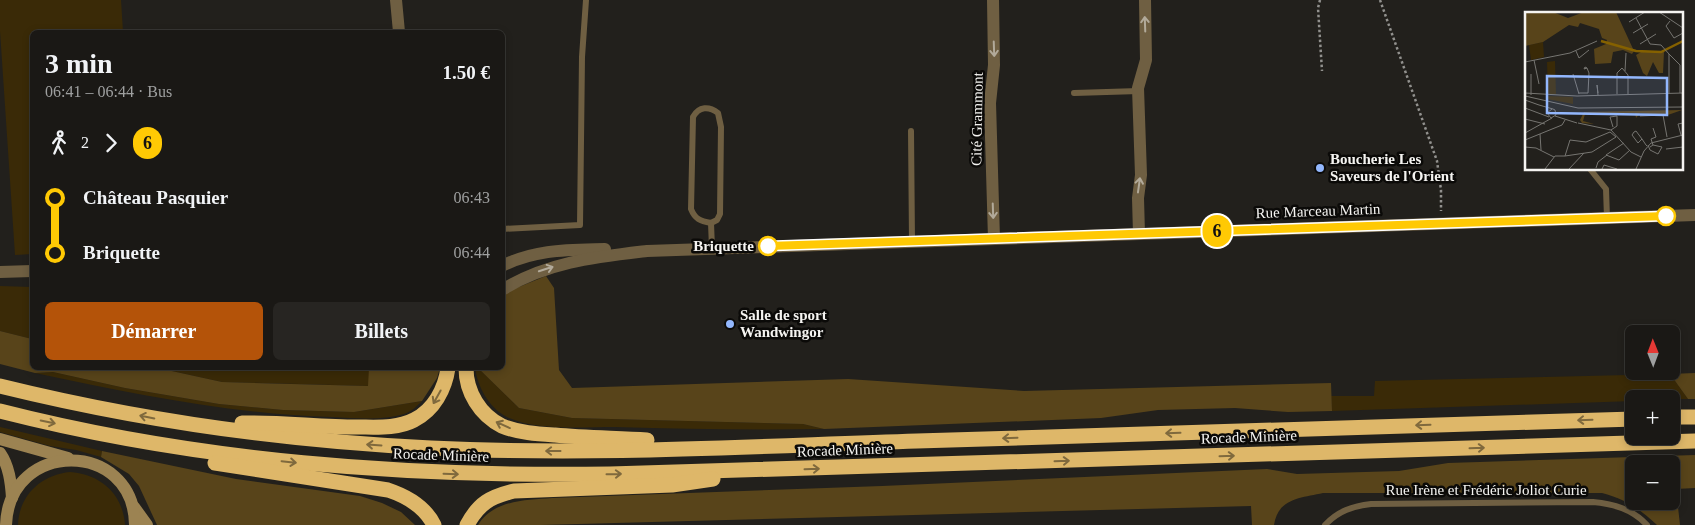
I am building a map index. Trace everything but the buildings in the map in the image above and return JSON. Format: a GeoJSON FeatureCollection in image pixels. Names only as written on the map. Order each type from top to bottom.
{"type":"FeatureCollection","features":[{"type":"Feature","properties":{"kind":"highway"},"geometry":{"type":"LineString","coordinates":[[196,426],[250,423],[346,427],[401,425],[416,420],[429,410],[442,389],[447,370]]}},
{"type":"Feature","properties":{"kind":"highway"},"geometry":{"type":"LineString","coordinates":[[466,370],[469,388],[476,403],[495,422],[513,430],[568,436],[760,446]]}},
{"type":"Feature","properties":{"kind":"highway","name":"Rocade Minière"},"geometry":{"type":"LineString","coordinates":[[0,386],[93,407],[196,426],[321,441],[434,449],[573,450],[760,446],[1625,418]]}},
{"type":"Feature","properties":{"kind":"highway","name":"Rocade Minière"},"geometry":{"type":"LineString","coordinates":[[0,411],[103,434],[257,459],[404,472],[525,476],[1695,441]]}},
{"type":"Feature","properties":{"kind":"highway"},"geometry":{"type":"LineString","coordinates":[[1680,417],[1695,417]]}},
{"type":"Feature","properties":{"kind":"highway"},"geometry":{"type":"LineString","coordinates":[[103,434],[190,459],[388,490],[412,501],[426,513],[434,525]]}},
{"type":"Feature","properties":{"kind":"highway"},"geometry":{"type":"LineString","coordinates":[[466,525],[480,505],[499,495],[514,491],[672,485],[764,470]]}},
{"type":"Feature","properties":{"kind":"main road"},"geometry":{"type":"LineString","coordinates":[[0,439],[96,465],[114,476],[127,492],[133,506],[147,525]]}},
{"type":"Feature","properties":{"kind":"main road"},"geometry":{"type":"LineString","coordinates":[[0,454],[8,469],[12,498]]}},
{"type":"Feature","properties":{"kind":"main road"},"geometry":{"type":"LineString","coordinates":[[4,521],[12,498],[25,478],[37,469],[52,462],[75,460]]}},
{"type":"Feature","properties":{"kind":"main road"},"geometry":{"type":"LineString","coordinates":[[133,506],[135,525]]}},
{"type":"Feature","properties":{"kind":"street"},"geometry":{"type":"LineString","coordinates":[[396,0],[399,30]]}},
{"type":"Feature","properties":{"kind":"street","name":"Cité Grammont"},"geometry":{"type":"LineString","coordinates":[[992,0],[994,65],[990,98],[994,239]]}},
{"type":"Feature","properties":{"kind":"street"},"geometry":{"type":"LineString","coordinates":[[1139,234],[1138,198],[1141,176],[1138,91],[1146,60],[1145,0]]}},
{"type":"Feature","properties":{"kind":"street","name":"Rue Marceau Martin"},"geometry":{"type":"LineString","coordinates":[[505,288],[532,274],[569,262],[647,251],[1695,215]]}},
{"type":"Feature","properties":{"kind":"street","name":"Rue Marceau Martin"},"geometry":{"type":"LineString","coordinates":[[505,265],[526,255],[553,251],[608,249],[647,251]]}},
{"type":"Feature","properties":{"kind":"street"},"geometry":{"type":"LineString","coordinates":[[0,272],[30,271]]}},
{"type":"Feature","properties":{"kind":"lane"},"geometry":{"type":"LineString","coordinates":[[505,229],[580,225],[582,57],[586,0]]}},
{"type":"Feature","properties":{"kind":"lane"},"geometry":{"type":"LineString","coordinates":[[1074,93],[1138,91]]}},
{"type":"Feature","properties":{"kind":"lane"},"geometry":{"type":"LineString","coordinates":[[702,108],[712,109],[718,113],[721,127],[720,214],[717,220],[711,223],[701,222],[694,216],[691,209],[693,117],[696,111],[702,108]]}},
{"type":"Feature","properties":{"kind":"lane"},"geometry":{"type":"LineString","coordinates":[[911,131],[912,242]]}},
{"type":"Feature","properties":{"kind":"lane"},"geometry":{"type":"LineString","coordinates":[[1591,170],[1606,189],[1607,218]]}},
{"type":"Feature","properties":{"kind":"lane"},"geometry":{"type":"LineString","coordinates":[[711,223],[712,248]]}},
{"type":"Feature","properties":{"kind":"lane","name":"Rue Irène et Frédéric Joliot Curie"},"geometry":{"type":"LineString","coordinates":[[1325,525],[1330,519],[1346,510],[1372,504],[1593,502],[1623,508],[1638,516],[1647,525]]}},
{"type":"Feature","properties":{"kind":"path"},"geometry":{"type":"LineString","coordinates":[[1320,0],[1318,8],[1322,71]]}},
{"type":"Feature","properties":{"kind":"path"},"geometry":{"type":"LineString","coordinates":[[1380,0],[1437,161],[1442,190],[1441,224]]}},
{"type":"Feature","properties":{"kind":"shaded area"},"geometry":{"type":"Polygon","coordinates":[[[0,0],[121,0],[123,30],[30,30],[30,254],[15,255],[0,31],[0,0]]]}},
{"type":"Feature","properties":{"kind":"shaded area"},"geometry":{"type":"Polygon","coordinates":[[[546,276],[554,288],[559,370],[572,388],[848,379],[1024,391],[1331,383],[1332,411],[1288,412],[1235,408],[1158,410],[1101,418],[824,429],[803,424],[572,418],[519,408],[480,370],[505,370],[505,296],[509,291],[546,276]]]}},
{"type":"Feature","properties":{"kind":"shaded area"},"geometry":{"type":"Polygon","coordinates":[[[0,286],[30,287],[30,338],[0,331],[0,286]]]}},
{"type":"Feature","properties":{"kind":"shaded area"},"geometry":{"type":"Polygon","coordinates":[[[0,331],[30,338],[30,370],[167,370],[222,382],[368,386],[369,370],[439,370],[437,378],[422,401],[354,412],[283,410],[219,404],[125,388],[53,372],[35,373],[0,364],[0,331]]]}},
{"type":"Feature","properties":{"kind":"shaded area"},"geometry":{"type":"Polygon","coordinates":[[[167,370],[369,370],[369,386],[222,382],[167,370]]]}},
{"type":"Feature","properties":{"kind":"shaded area"},"geometry":{"type":"Polygon","coordinates":[[[476,370],[480,370],[519,408],[572,418],[803,424],[824,429],[574,428],[545,426],[519,421],[500,413],[489,402],[476,370]]]}},
{"type":"Feature","properties":{"kind":"shaded area"},"geometry":{"type":"Polygon","coordinates":[[[53,372],[125,388],[219,404],[283,410],[354,412],[422,401],[407,413],[386,418],[295,415],[183,402],[35,373],[53,372]]]}},
{"type":"Feature","properties":{"kind":"shaded area"},"geometry":{"type":"Polygon","coordinates":[[[1695,373],[1695,399],[1688,399],[1674,380],[1680,380],[1680,374],[1695,373]]]}},
{"type":"Feature","properties":{"kind":"shaded area"},"geometry":{"type":"Polygon","coordinates":[[[1625,375],[1625,380],[1674,380],[1688,399],[1680,399],[1680,390],[1625,390],[1625,401],[1332,411],[1331,396],[1374,396],[1375,381],[1625,375]]]}},
{"type":"Feature","properties":{"kind":"shaded area"},"geometry":{"type":"Polygon","coordinates":[[[0,427],[102,451],[101,457],[76,450],[50,446],[0,432],[0,427]]]}},
{"type":"Feature","properties":{"kind":"shaded area"},"geometry":{"type":"Polygon","coordinates":[[[102,451],[236,479],[360,496],[401,512],[415,525],[157,525],[139,486],[129,474],[101,457],[102,451]]]}},
{"type":"Feature","properties":{"kind":"shaded area"},"geometry":{"type":"Polygon","coordinates":[[[1680,455],[1695,455],[1695,488],[1680,489],[1680,455]]]}},
{"type":"Feature","properties":{"kind":"shaded area"},"geometry":{"type":"Polygon","coordinates":[[[1625,457],[1625,502],[1602,493],[1323,493],[1299,498],[1285,504],[1276,516],[1274,525],[1252,525],[1251,506],[541,525],[478,525],[484,517],[501,506],[521,501],[552,498],[1267,469],[1297,474],[1399,471],[1448,463],[1625,457]]]}},
{"type":"Feature","properties":{"kind":"shaded area"},"geometry":{"type":"Polygon","coordinates":[[[70,472],[91,477],[100,481],[108,488],[120,504],[125,525],[18,525],[22,504],[34,488],[50,477],[70,472]]]}},
{"type":"Feature","properties":{"kind":"shaded area"},"geometry":{"type":"Polygon","coordinates":[[[1639,510],[1678,510],[1680,525],[1657,525],[1639,510]]]}},
{"type":"Feature","properties":{"kind":"bus line","name":"6"},"geometry":{"type":"LineString","coordinates":[[768,246],[1666,216]]}},
{"type":"Feature","properties":{"kind":"place","name":"Boucherie Les Saveurs de l'Orient"},"geometry":{"type":"Point","coordinates":[1320,168]}},
{"type":"Feature","properties":{"kind":"place","name":"Briquette"},"geometry":{"type":"Point","coordinates":[768,246]}},
{"type":"Feature","properties":{"kind":"place","name":"Salle de sport Wandwingor"},"geometry":{"type":"Point","coordinates":[730,324]}}]}
